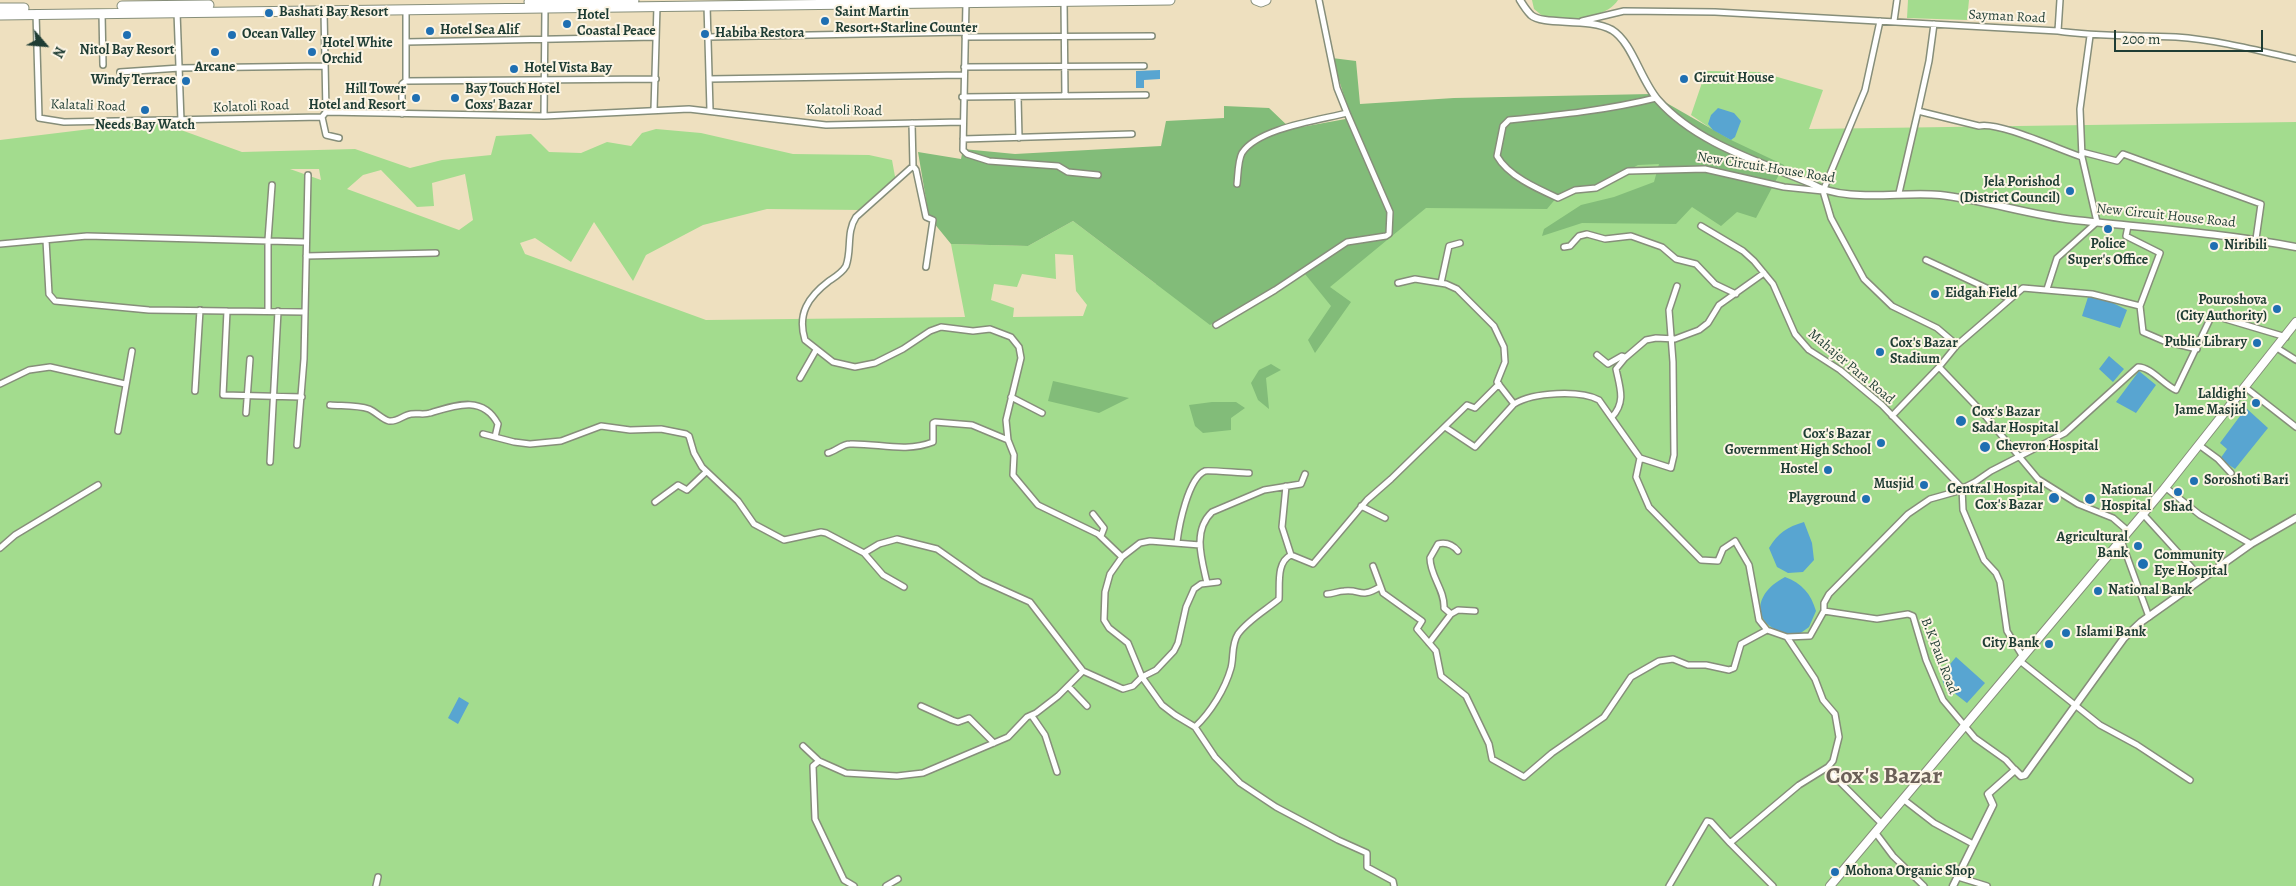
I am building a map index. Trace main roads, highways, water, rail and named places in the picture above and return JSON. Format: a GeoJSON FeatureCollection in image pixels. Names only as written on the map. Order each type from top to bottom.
{"type":"FeatureCollection","features":[{"type":"Feature","properties":{"kind":"highway"},"geometry":{"type":"LineString","coordinates":[[2,8],[207,8],[634,0]]}},
{"type":"Feature","properties":{"kind":"highway"},"geometry":{"type":"LineString","coordinates":[[2,8],[36,14],[177,12],[207,8],[324,11],[545,8],[558,2],[657,6],[685,3],[708,5],[1170,0]]}},
{"type":"Feature","properties":{"kind":"highway"},"geometry":{"type":"LineString","coordinates":[[1256,0],[1261,2],[1266,0]]}},
{"type":"Feature","properties":{"kind":"main road"},"geometry":{"type":"LineString","coordinates":[[1830,886],[2165,487],[2246,388],[2296,322]]}},
{"type":"Feature","properties":{"kind":"water"},"geometry":{"type":"Polygon","coordinates":[[[1160,70],[1160,79],[1144,80],[1144,88],[1136,88],[1136,71],[1160,70]]]}},
{"type":"Feature","properties":{"kind":"water"},"geometry":{"type":"Polygon","coordinates":[[[1718,108],[1734,113],[1741,121],[1735,137],[1731,140],[1713,130],[1708,124],[1711,115],[1718,108]]]}},
{"type":"Feature","properties":{"kind":"water"},"geometry":{"type":"Polygon","coordinates":[[[2088,297],[2111,302],[2127,310],[2120,328],[2082,316],[2088,297]]]}},
{"type":"Feature","properties":{"kind":"water"},"geometry":{"type":"Polygon","coordinates":[[[2109,356],[2124,369],[2113,382],[2099,369],[2109,356]]]}},
{"type":"Feature","properties":{"kind":"water"},"geometry":{"type":"Polygon","coordinates":[[[2139,371],[2156,385],[2136,413],[2116,402],[2139,371]]]}},
{"type":"Feature","properties":{"kind":"water"},"geometry":{"type":"Polygon","coordinates":[[[2246,408],[2268,428],[2235,469],[2220,459],[2227,449],[2220,443],[2246,408]]]}},
{"type":"Feature","properties":{"kind":"water"},"geometry":{"type":"Polygon","coordinates":[[[1804,522],[1812,543],[1814,560],[1803,572],[1788,573],[1777,567],[1769,548],[1784,531],[1804,522]]]}},
{"type":"Feature","properties":{"kind":"water"},"geometry":{"type":"Polygon","coordinates":[[[1785,577],[1796,582],[1805,590],[1816,611],[1809,627],[1798,635],[1783,632],[1772,627],[1765,621],[1761,612],[1761,603],[1765,594],[1773,585],[1785,577]]]}},
{"type":"Feature","properties":{"kind":"water"},"geometry":{"type":"Polygon","coordinates":[[[1956,657],[1985,683],[1967,703],[1944,685],[1941,675],[1956,657]]]}},
{"type":"Feature","properties":{"kind":"water"},"geometry":{"type":"Polygon","coordinates":[[[459,697],[469,703],[458,724],[448,718],[459,697]]]}},
{"type":"Feature","properties":{"kind":"place","name":"Bashati Bay Resort"},"geometry":{"type":"Point","coordinates":[269,13]}},
{"type":"Feature","properties":{"kind":"place","name":"Saint Martin Resort+Starline Counter"},"geometry":{"type":"Point","coordinates":[825,21]}},
{"type":"Feature","properties":{"kind":"place","name":"Hotel Coastal Peace"},"geometry":{"type":"Point","coordinates":[567,24]}},
{"type":"Feature","properties":{"kind":"place","name":"Hotel Sea Alif"},"geometry":{"type":"Point","coordinates":[430,31]}},
{"type":"Feature","properties":{"kind":"place","name":"Habiba Restora"},"geometry":{"type":"Point","coordinates":[705,34]}},
{"type":"Feature","properties":{"kind":"place","name":"Nitol Bay Resort"},"geometry":{"type":"Point","coordinates":[127,35]}},
{"type":"Feature","properties":{"kind":"place","name":"Ocean Valley"},"geometry":{"type":"Point","coordinates":[232,35]}},
{"type":"Feature","properties":{"kind":"place","name":"Arcane"},"geometry":{"type":"Point","coordinates":[215,52]}},
{"type":"Feature","properties":{"kind":"place","name":"Hotel White Orchid"},"geometry":{"type":"Point","coordinates":[312,52]}},
{"type":"Feature","properties":{"kind":"place","name":"Hotel Vista Bay"},"geometry":{"type":"Point","coordinates":[514,69]}},
{"type":"Feature","properties":{"kind":"place","name":"Circuit House"},"geometry":{"type":"Point","coordinates":[1684,79]}},
{"type":"Feature","properties":{"kind":"place","name":"Windy Terrace"},"geometry":{"type":"Point","coordinates":[186,81]}},
{"type":"Feature","properties":{"kind":"place","name":"Hill Tower Hotel and Resort"},"geometry":{"type":"Point","coordinates":[416,98]}},
{"type":"Feature","properties":{"kind":"place","name":"Bay Touch Hotel Coxs' Bazar"},"geometry":{"type":"Point","coordinates":[455,98]}},
{"type":"Feature","properties":{"kind":"place","name":"Needs Bay Watch"},"geometry":{"type":"Point","coordinates":[145,110]}},
{"type":"Feature","properties":{"kind":"place","name":"Jela Porishod (District Council)"},"geometry":{"type":"Point","coordinates":[2070,191]}},
{"type":"Feature","properties":{"kind":"place","name":"Police Super's Office"},"geometry":{"type":"Point","coordinates":[2108,229]}},
{"type":"Feature","properties":{"kind":"place","name":"Niribili"},"geometry":{"type":"Point","coordinates":[2214,246]}},
{"type":"Feature","properties":{"kind":"place","name":"Eidgah Field"},"geometry":{"type":"Point","coordinates":[1935,294]}},
{"type":"Feature","properties":{"kind":"place","name":"Pouroshova (City Authority)"},"geometry":{"type":"Point","coordinates":[2277,309]}},
{"type":"Feature","properties":{"kind":"place","name":"Public Library"},"geometry":{"type":"Point","coordinates":[2257,343]}},
{"type":"Feature","properties":{"kind":"place","name":"Cox's Bazar Stadium"},"geometry":{"type":"Point","coordinates":[1880,352]}},
{"type":"Feature","properties":{"kind":"place","name":"Laldighi Jame Masjid"},"geometry":{"type":"Point","coordinates":[2256,403]}},
{"type":"Feature","properties":{"kind":"place","name":"Cox's Bazar Sadar Hospital"},"geometry":{"type":"Point","coordinates":[1961,421]}},
{"type":"Feature","properties":{"kind":"place","name":"Cox's Bazar Government High School"},"geometry":{"type":"Point","coordinates":[1881,443]}},
{"type":"Feature","properties":{"kind":"place","name":"Chevron Hospital"},"geometry":{"type":"Point","coordinates":[1985,447]}},
{"type":"Feature","properties":{"kind":"place","name":"Hostel"},"geometry":{"type":"Point","coordinates":[1828,470]}},
{"type":"Feature","properties":{"kind":"place","name":"Soroshoti Bari"},"geometry":{"type":"Point","coordinates":[2194,481]}},
{"type":"Feature","properties":{"kind":"place","name":"Musjid"},"geometry":{"type":"Point","coordinates":[1924,485]}},
{"type":"Feature","properties":{"kind":"place","name":"Shad"},"geometry":{"type":"Point","coordinates":[2178,492]}},
{"type":"Feature","properties":{"kind":"place","name":"Central Hospital Cox's Bazar"},"geometry":{"type":"Point","coordinates":[2054,498]}},
{"type":"Feature","properties":{"kind":"place","name":"Playground"},"geometry":{"type":"Point","coordinates":[1866,499]}},
{"type":"Feature","properties":{"kind":"place","name":"National Hospital"},"geometry":{"type":"Point","coordinates":[2090,499]}},
{"type":"Feature","properties":{"kind":"place","name":"Agricultural Bank"},"geometry":{"type":"Point","coordinates":[2138,546]}},
{"type":"Feature","properties":{"kind":"place","name":"Community Eye Hospital"},"geometry":{"type":"Point","coordinates":[2143,564]}},
{"type":"Feature","properties":{"kind":"place","name":"National Bank"},"geometry":{"type":"Point","coordinates":[2098,591]}},
{"type":"Feature","properties":{"kind":"place","name":"Islami Bank"},"geometry":{"type":"Point","coordinates":[2066,633]}},
{"type":"Feature","properties":{"kind":"place","name":"City Bank"},"geometry":{"type":"Point","coordinates":[2049,644]}},
{"type":"Feature","properties":{"kind":"place","name":"Mohona Organic Shop"},"geometry":{"type":"Point","coordinates":[1835,872]}},
{"type":"Feature","properties":{"kind":"district","name":"Cox's Bazar"},"geometry":{"type":"Point","coordinates":[1884,777]}}]}
